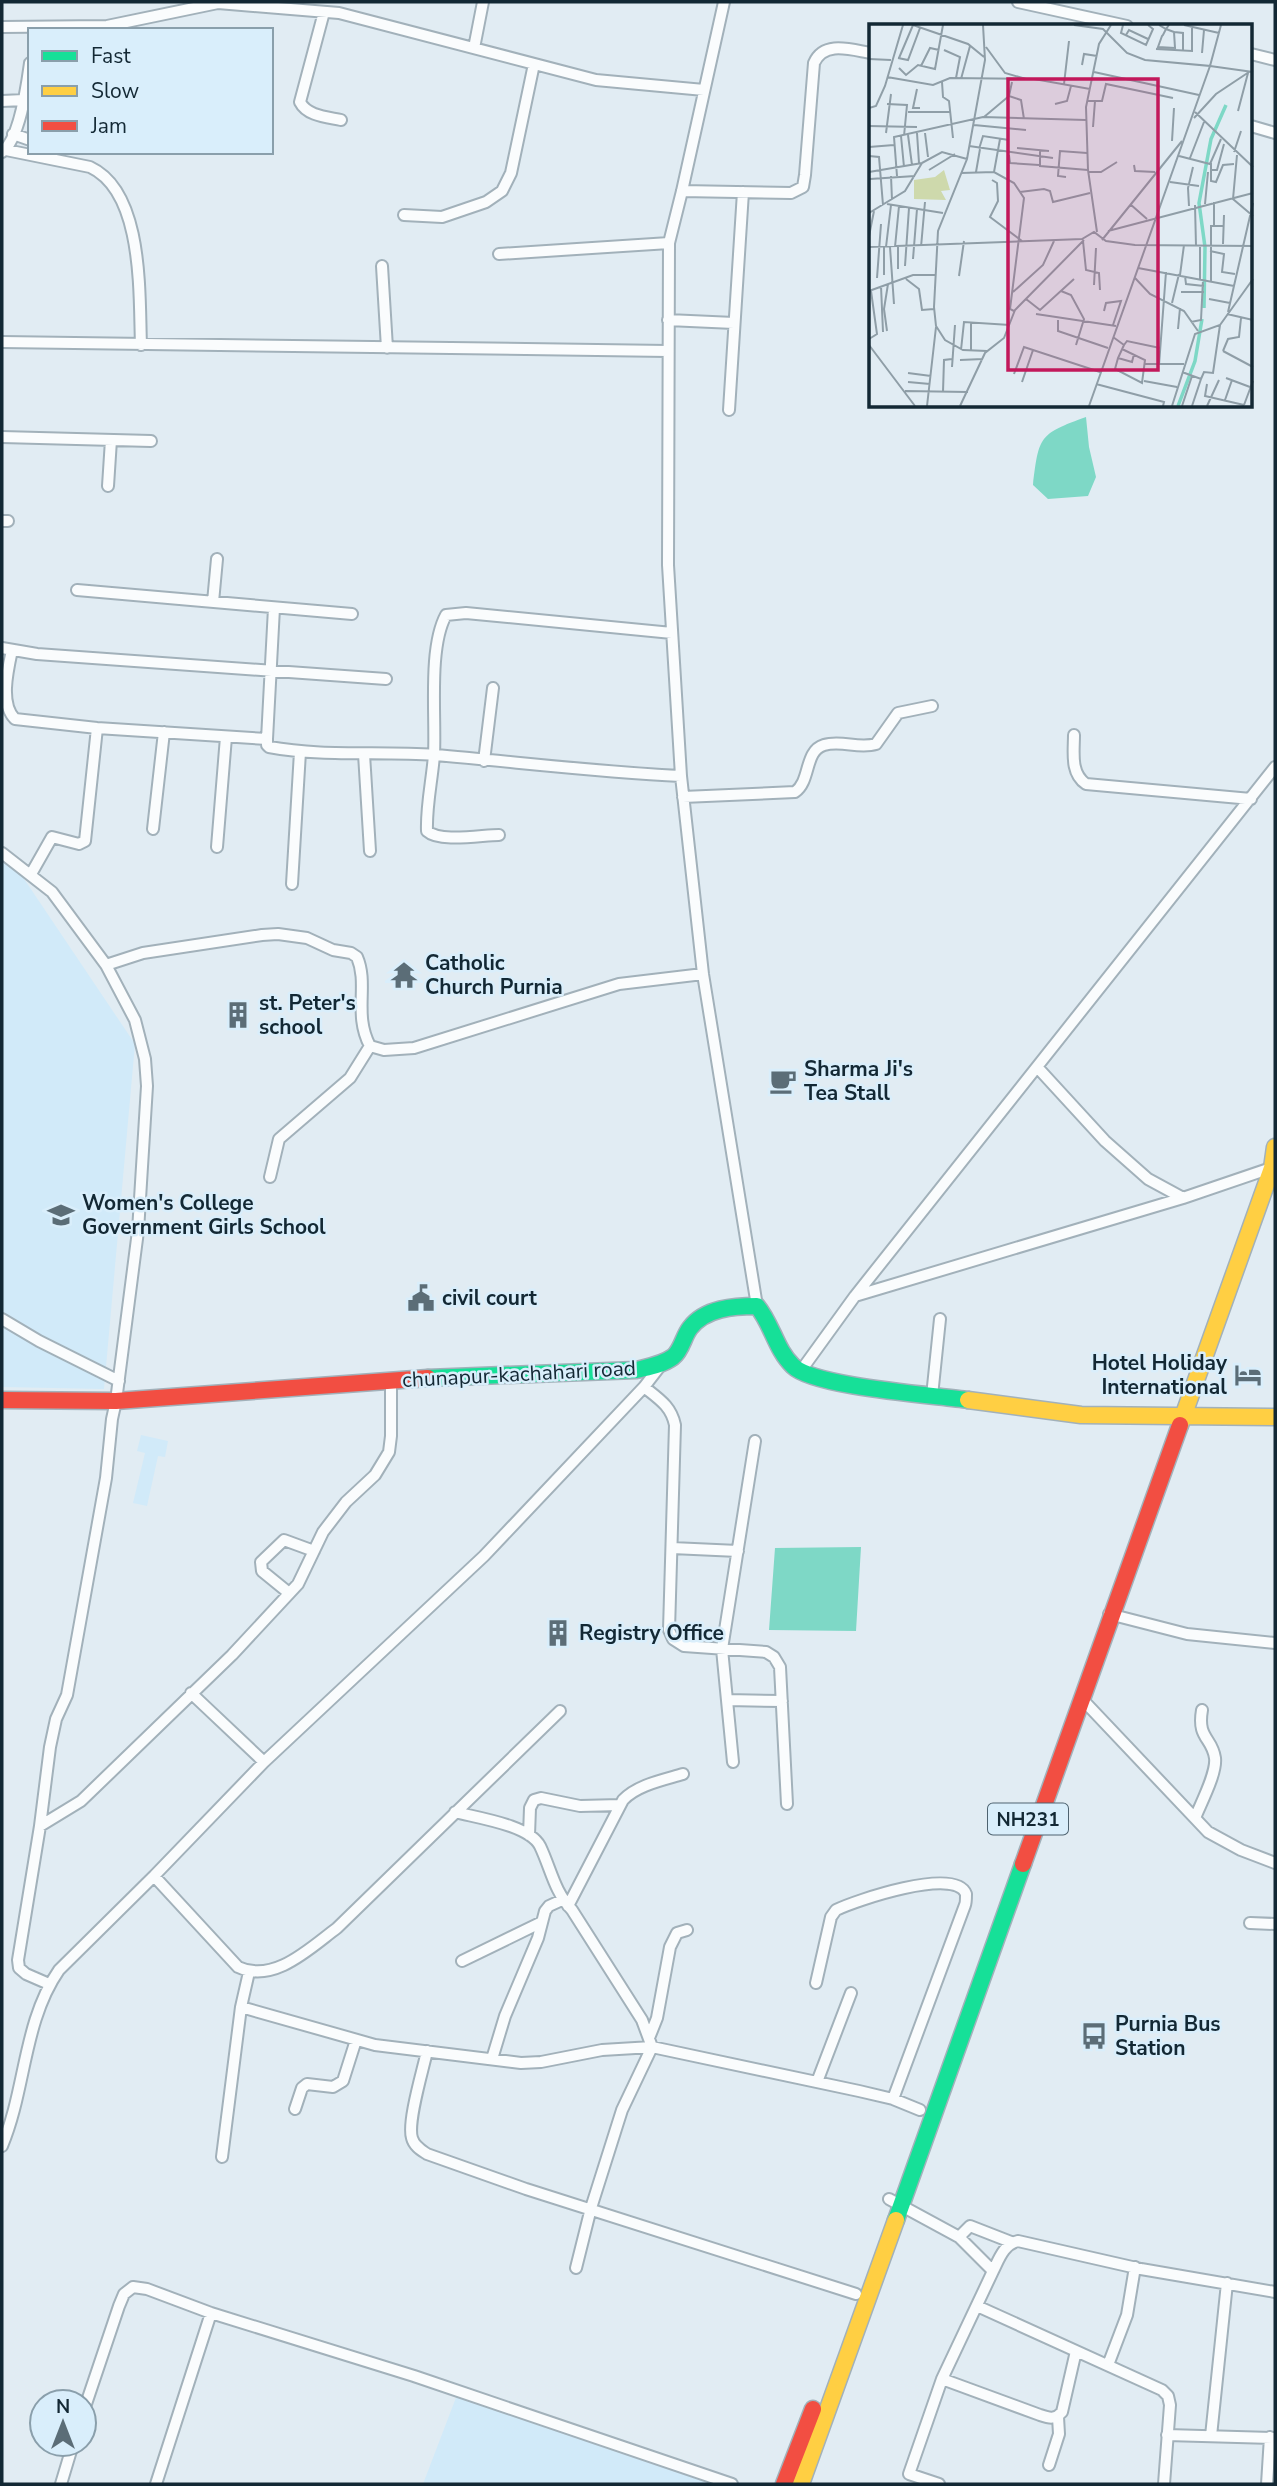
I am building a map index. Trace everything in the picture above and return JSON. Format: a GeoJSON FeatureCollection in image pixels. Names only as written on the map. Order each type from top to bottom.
{"type":"FeatureCollection","features":[{"type":"Feature","properties":{"kind":"main road","name":"NH231"},"geometry":{"type":"LineString","coordinates":[[801,2484],[895,2203],[1176,1417],[1271,1162]]}},
{"type":"Feature","properties":{"kind":"main road","name":"chunapur-kachahari road"},"geometry":{"type":"LineString","coordinates":[[2,1400],[116,1401],[391,1380],[636,1370],[662,1363],[676,1354],[691,1326],[710,1313],[736,1306],[757,1306]]}},
{"type":"Feature","properties":{"kind":"main road"},"geometry":{"type":"LineString","coordinates":[[757,1306],[773,1326],[788,1362],[800,1372],[832,1382],[1081,1415],[1275,1417]]}},
{"type":"Feature","properties":{"kind":"main road","name":"NH231"},"geometry":{"type":"LineString","coordinates":[[784,2484],[856,2294],[895,2203],[920,2109],[1078,1695]]}},
{"type":"Feature","properties":{"kind":"street"},"geometry":{"type":"LineString","coordinates":[[193,2],[340,13],[596,80],[704,90]]}},
{"type":"Feature","properties":{"kind":"street"},"geometry":{"type":"LineString","coordinates":[[474,48],[483,2]]}},
{"type":"Feature","properties":{"kind":"street"},"geometry":{"type":"LineString","coordinates":[[724,2],[669,243],[668,565],[681,776],[703,974],[757,1306]]}},
{"type":"Feature","properties":{"kind":"street"},"geometry":{"type":"LineString","coordinates":[[1018,2],[1118,24]]}},
{"type":"Feature","properties":{"kind":"street"},"geometry":{"type":"LineString","coordinates":[[59,28],[107,26],[218,3]]}},
{"type":"Feature","properties":{"kind":"street"},"geometry":{"type":"LineString","coordinates":[[324,12],[300,102],[310,113],[341,120]]}},
{"type":"Feature","properties":{"kind":"street"},"geometry":{"type":"LineString","coordinates":[[2,27],[28,29]]}},
{"type":"Feature","properties":{"kind":"street"},"geometry":{"type":"LineString","coordinates":[[682,191],[792,192],[803,187],[814,62],[818,55],[827,49],[869,53]]}},
{"type":"Feature","properties":{"kind":"street"},"geometry":{"type":"LineString","coordinates":[[1252,54],[1275,60]]}},
{"type":"Feature","properties":{"kind":"street"},"geometry":{"type":"LineString","coordinates":[[404,215],[442,217],[486,202],[502,191],[511,173],[534,64]]}},
{"type":"Feature","properties":{"kind":"street"},"geometry":{"type":"LineString","coordinates":[[28,75],[24,100],[13,134],[4,151],[90,167],[103,173],[112,184],[134,232],[141,345]]}},
{"type":"Feature","properties":{"kind":"street"},"geometry":{"type":"LineString","coordinates":[[2,101],[24,100]]}},
{"type":"Feature","properties":{"kind":"street"},"geometry":{"type":"LineString","coordinates":[[1252,126],[1275,133]]}},
{"type":"Feature","properties":{"kind":"street"},"geometry":{"type":"LineString","coordinates":[[13,134],[28,138]]}},
{"type":"Feature","properties":{"kind":"street"},"geometry":{"type":"LineString","coordinates":[[729,410],[743,192]]}},
{"type":"Feature","properties":{"kind":"street"},"geometry":{"type":"LineString","coordinates":[[499,254],[669,243]]}},
{"type":"Feature","properties":{"kind":"street"},"geometry":{"type":"LineString","coordinates":[[382,266],[387,348]]}},
{"type":"Feature","properties":{"kind":"street"},"geometry":{"type":"LineString","coordinates":[[668,320],[734,323]]}},
{"type":"Feature","properties":{"kind":"street"},"geometry":{"type":"LineString","coordinates":[[2,342],[668,351]]}},
{"type":"Feature","properties":{"kind":"street"},"geometry":{"type":"LineString","coordinates":[[2,437],[151,441]]}},
{"type":"Feature","properties":{"kind":"street"},"geometry":{"type":"LineString","coordinates":[[108,486],[111,440]]}},
{"type":"Feature","properties":{"kind":"street"},"geometry":{"type":"LineString","coordinates":[[213,602],[217,559]]}},
{"type":"Feature","properties":{"kind":"street"},"geometry":{"type":"LineString","coordinates":[[77,590],[352,614]]}},
{"type":"Feature","properties":{"kind":"street"},"geometry":{"type":"LineString","coordinates":[[274,608],[267,739],[269,747],[300,752],[434,755],[609,773],[681,776]]}},
{"type":"Feature","properties":{"kind":"street"},"geometry":{"type":"LineString","coordinates":[[499,835],[433,837],[427,831],[434,755],[436,656],[446,615],[466,613],[672,633]]}},
{"type":"Feature","properties":{"kind":"street"},"geometry":{"type":"LineString","coordinates":[[267,739],[97,728],[90,725],[15,719],[6,713],[2,705],[7,649],[271,672],[387,679]]}},
{"type":"Feature","properties":{"kind":"street"},"geometry":{"type":"LineString","coordinates":[[484,761],[493,688]]}},
{"type":"Feature","properties":{"kind":"street"},"geometry":{"type":"LineString","coordinates":[[683,797],[795,792],[800,789],[812,754],[820,746],[830,744],[866,747],[876,744],[898,713],[932,706]]}},
{"type":"Feature","properties":{"kind":"street"},"geometry":{"type":"LineString","coordinates":[[31,874],[52,837],[79,845],[85,841],[97,728]]}},
{"type":"Feature","properties":{"kind":"street"},"geometry":{"type":"LineString","coordinates":[[153,829],[164,732]]}},
{"type":"Feature","properties":{"kind":"street"},"geometry":{"type":"LineString","coordinates":[[1073,735],[1074,765],[1079,779],[1086,784],[1251,799]]}},
{"type":"Feature","properties":{"kind":"street"},"geometry":{"type":"LineString","coordinates":[[217,847],[226,737]]}},
{"type":"Feature","properties":{"kind":"street"},"geometry":{"type":"LineString","coordinates":[[292,884],[300,752]]}},
{"type":"Feature","properties":{"kind":"street"},"geometry":{"type":"LineString","coordinates":[[364,754],[370,851]]}},
{"type":"Feature","properties":{"kind":"street"},"geometry":{"type":"LineString","coordinates":[[800,1372],[855,1296],[1275,768]]}},
{"type":"Feature","properties":{"kind":"street"},"geometry":{"type":"LineString","coordinates":[[2,853],[52,892],[106,965],[135,1020],[145,1059],[147,1086],[138,1231],[106,1478],[67,1695],[56,1719],[50,1747],[18,1960],[19,1968],[26,1974],[49,1984]]}},
{"type":"Feature","properties":{"kind":"street"},"geometry":{"type":"LineString","coordinates":[[106,965],[143,953],[262,935],[307,937],[333,950],[351,953],[357,957],[363,1032],[370,1046],[384,1051],[414,1048],[619,984],[703,974]]}},
{"type":"Feature","properties":{"kind":"street"},"geometry":{"type":"LineString","coordinates":[[270,1177],[279,1139],[350,1078],[370,1046]]}},
{"type":"Feature","properties":{"kind":"street"},"geometry":{"type":"LineString","coordinates":[[1038,1068],[1105,1141],[1148,1179],[1183,1198]]}},
{"type":"Feature","properties":{"kind":"street"},"geometry":{"type":"LineString","coordinates":[[855,1296],[1183,1198],[1271,1162]]}},
{"type":"Feature","properties":{"kind":"street"},"geometry":{"type":"LineString","coordinates":[[2,1319],[39,1341],[119,1381]]}},
{"type":"Feature","properties":{"kind":"street"},"geometry":{"type":"LineString","coordinates":[[932,1396],[940,1319]]}},
{"type":"Feature","properties":{"kind":"street"},"geometry":{"type":"LineString","coordinates":[[2,2146],[33,2024],[49,1984],[72,1956],[264,1762],[478,1562],[644,1387],[662,1363]]}},
{"type":"Feature","properties":{"kind":"street"},"geometry":{"type":"LineString","coordinates":[[40,1826],[81,1801],[232,1655],[298,1584],[323,1532],[375,1475],[389,1452],[391,1380]]}},
{"type":"Feature","properties":{"kind":"street"},"geometry":{"type":"LineString","coordinates":[[644,1387],[665,1403],[676,1425],[669,1630],[673,1639],[684,1646],[766,1652],[774,1657],[780,1667],[787,1804]]}},
{"type":"Feature","properties":{"kind":"street"},"geometry":{"type":"LineString","coordinates":[[733,1762],[722,1649],[755,1441]]}},
{"type":"Feature","properties":{"kind":"street"},"geometry":{"type":"LineString","coordinates":[[289,1593],[262,1571],[261,1562],[284,1540],[314,1551]]}},
{"type":"Feature","properties":{"kind":"street"},"geometry":{"type":"LineString","coordinates":[[672,1548],[738,1551]]}},
{"type":"Feature","properties":{"kind":"street"},"geometry":{"type":"LineString","coordinates":[[1108,1613],[1187,1634],[1275,1643]]}},
{"type":"Feature","properties":{"kind":"street"},"geometry":{"type":"LineString","coordinates":[[191,1693],[264,1762]]}},
{"type":"Feature","properties":{"kind":"street"},"geometry":{"type":"LineString","coordinates":[[1078,1695],[1208,1832],[1223,1842],[1275,1863]]}},
{"type":"Feature","properties":{"kind":"street"},"geometry":{"type":"LineString","coordinates":[[727,1700],[782,1701]]}},
{"type":"Feature","properties":{"kind":"street"},"geometry":{"type":"LineString","coordinates":[[1195,1818],[1215,1765],[1213,1751],[1200,1729],[1202,1710]]}},
{"type":"Feature","properties":{"kind":"street"},"geometry":{"type":"LineString","coordinates":[[154,1876],[237,1967],[249,1972],[272,1970],[297,1958],[337,1928],[560,1711]]}},
{"type":"Feature","properties":{"kind":"street"},"geometry":{"type":"LineString","coordinates":[[565,1903],[620,1805],[629,1794],[683,1774]]}},
{"type":"Feature","properties":{"kind":"street"},"geometry":{"type":"LineString","coordinates":[[529,1835],[530,1808],[534,1800],[541,1798],[580,1806],[620,1805]]}},
{"type":"Feature","properties":{"kind":"street"},"geometry":{"type":"LineString","coordinates":[[455,1812],[518,1829],[539,1844],[565,1903],[642,2020],[650,2043]]}},
{"type":"Feature","properties":{"kind":"street"},"geometry":{"type":"LineString","coordinates":[[816,1983],[831,1917],[836,1910],[919,1885],[952,1885],[962,1889],[966,1895],[965,1905],[893,2099]]}},
{"type":"Feature","properties":{"kind":"street"},"geometry":{"type":"LineString","coordinates":[[492,2059],[502,2026],[549,1906],[565,1903]]}},
{"type":"Feature","properties":{"kind":"street"},"geometry":{"type":"LineString","coordinates":[[461,1961],[542,1922]]}},
{"type":"Feature","properties":{"kind":"street"},"geometry":{"type":"LineString","coordinates":[[1250,1923],[1275,1924]]}},
{"type":"Feature","properties":{"kind":"street"},"geometry":{"type":"LineString","coordinates":[[576,2268],[591,2208],[622,2110],[650,2043],[670,1947],[677,1933],[687,1930]]}},
{"type":"Feature","properties":{"kind":"street"},"geometry":{"type":"LineString","coordinates":[[222,2157],[249,1972]]}},
{"type":"Feature","properties":{"kind":"street"},"geometry":{"type":"LineString","coordinates":[[817,2082],[851,1993]]}},
{"type":"Feature","properties":{"kind":"street"},"geometry":{"type":"LineString","coordinates":[[242,2007],[374,2045],[521,2063],[650,2043],[893,2099],[920,2109]]}},
{"type":"Feature","properties":{"kind":"street"},"geometry":{"type":"LineString","coordinates":[[295,2109],[302,2088],[307,2084],[332,2087],[343,2081],[356,2040]]}},
{"type":"Feature","properties":{"kind":"street"},"geometry":{"type":"LineString","coordinates":[[427,2051],[411,2137],[416,2146],[427,2154],[526,2189],[856,2294]]}},
{"type":"Feature","properties":{"kind":"street"},"geometry":{"type":"LineString","coordinates":[[2,2099],[15,2101]]}},
{"type":"Feature","properties":{"kind":"street"},"geometry":{"type":"LineString","coordinates":[[895,2203],[959,2237],[993,2271]]}},
{"type":"Feature","properties":{"kind":"street"},"geometry":{"type":"LineString","coordinates":[[959,2237],[970,2227],[1011,2242],[1037,2244],[1135,2267],[1275,2292]]}},
{"type":"Feature","properties":{"kind":"street"},"geometry":{"type":"LineString","coordinates":[[939,2484],[907,2479],[942,2379],[993,2271],[1011,2242]]}},
{"type":"Feature","properties":{"kind":"street"},"geometry":{"type":"LineString","coordinates":[[1108,2365],[1127,2315],[1135,2267]]}},
{"type":"Feature","properties":{"kind":"street"},"geometry":{"type":"LineString","coordinates":[[1211,2436],[1227,2283]]}},
{"type":"Feature","properties":{"kind":"street"},"geometry":{"type":"LineString","coordinates":[[91,2388],[124,2294],[133,2287],[147,2289],[211,2313],[414,2376],[732,2484]]}},
{"type":"Feature","properties":{"kind":"street"},"geometry":{"type":"LineString","coordinates":[[977,2306],[1162,2390],[1168,2396],[1164,2484]]}},
{"type":"Feature","properties":{"kind":"street"},"geometry":{"type":"LineString","coordinates":[[156,2484],[211,2313]]}},
{"type":"Feature","properties":{"kind":"street"},"geometry":{"type":"LineString","coordinates":[[1049,2465],[1059,2434],[1058,2417],[1062,2412],[1076,2351]]}},
{"type":"Feature","properties":{"kind":"street"},"geometry":{"type":"LineString","coordinates":[[942,2379],[1040,2415],[1058,2417]]}},
{"type":"Feature","properties":{"kind":"street"},"geometry":{"type":"LineString","coordinates":[[1167,2435],[1272,2438],[1268,2484]]}},
{"type":"Feature","properties":{"kind":"street"},"geometry":{"type":"LineString","coordinates":[[61,2484],[69,2458]]}},
{"type":"Feature","properties":{"kind":"shaded area"},"geometry":{"type":"Polygon","coordinates":[[[1086,417],[1096,477],[1088,496],[1048,499],[1033,485],[1040,446],[1050,433],[1086,417]]]}},
{"type":"Feature","properties":{"kind":"shaded area","name":"Women's College Government Girls School"},"geometry":{"type":"Polygon","coordinates":[[[2,855],[10,858],[135,1044],[104,1389],[2,1387],[2,855]]]}},
{"type":"Feature","properties":{"kind":"shaded area"},"geometry":{"type":"Polygon","coordinates":[[[141,1435],[168,1441],[165,1457],[158,1456],[147,1506],[133,1503],[145,1453],[137,1451],[141,1435]]]}},
{"type":"Feature","properties":{"kind":"shaded area"},"geometry":{"type":"Polygon","coordinates":[[[861,1547],[856,1631],[769,1630],[775,1548],[861,1547]]]}},
{"type":"Feature","properties":{"kind":"shaded area"},"geometry":{"type":"Polygon","coordinates":[[[457,2395],[714,2484],[423,2484],[457,2395]]]}},
{"type":"Feature","properties":{"kind":"traffic: fast"},"geometry":{"type":"LineString","coordinates":[[428,1378],[636,1370],[660,1364],[673,1357],[690,1328],[704,1316],[730,1308],[757,1306],[787,1360],[805,1373],[849,1385],[968,1400]]}},
{"type":"Feature","properties":{"kind":"traffic: fast"},"geometry":{"type":"LineString","coordinates":[[896,2220],[1023,1864]]}},
{"type":"Feature","properties":{"kind":"traffic: slow"},"geometry":{"type":"LineString","coordinates":[[1180,1425],[1272,1168],[1275,1147]]}},
{"type":"Feature","properties":{"kind":"traffic: slow"},"geometry":{"type":"LineString","coordinates":[[968,1400],[1081,1415],[1275,1417]]}},
{"type":"Feature","properties":{"kind":"traffic: slow"},"geometry":{"type":"LineString","coordinates":[[801,2484],[896,2220]]}},
{"type":"Feature","properties":{"kind":"traffic: jam"},"geometry":{"type":"LineString","coordinates":[[2,1400],[116,1401],[428,1378]]}},
{"type":"Feature","properties":{"kind":"traffic: jam"},"geometry":{"type":"LineString","coordinates":[[1023,1864],[1180,1425]]}},
{"type":"Feature","properties":{"kind":"traffic: jam"},"geometry":{"type":"LineString","coordinates":[[784,2484],[813,2409]]}},
{"type":"Feature","properties":{"kind":"place","name":"Catholic Church Purnia"},"geometry":{"type":"Point","coordinates":[404,975]}},
{"type":"Feature","properties":{"kind":"place","name":"st. Peter's school"},"geometry":{"type":"Point","coordinates":[238,1015]}},
{"type":"Feature","properties":{"kind":"place","name":"Sharma Ji's Tea Stall"},"geometry":{"type":"Point","coordinates":[783,1081]}},
{"type":"Feature","properties":{"kind":"place","name":"Women's College Government Girls School"},"geometry":{"type":"Point","coordinates":[61,1215]}},
{"type":"Feature","properties":{"kind":"place","name":"civil court"},"geometry":{"type":"Point","coordinates":[421,1298]}},
{"type":"Feature","properties":{"kind":"place","name":"Hotel Holiday International"},"geometry":{"type":"Point","coordinates":[1248,1375]}},
{"type":"Feature","properties":{"kind":"place","name":"Registry Office"},"geometry":{"type":"Point","coordinates":[558,1633]}},
{"type":"Feature","properties":{"kind":"place","name":"Purnia Bus Station"},"geometry":{"type":"Point","coordinates":[1094,2036]}}]}
